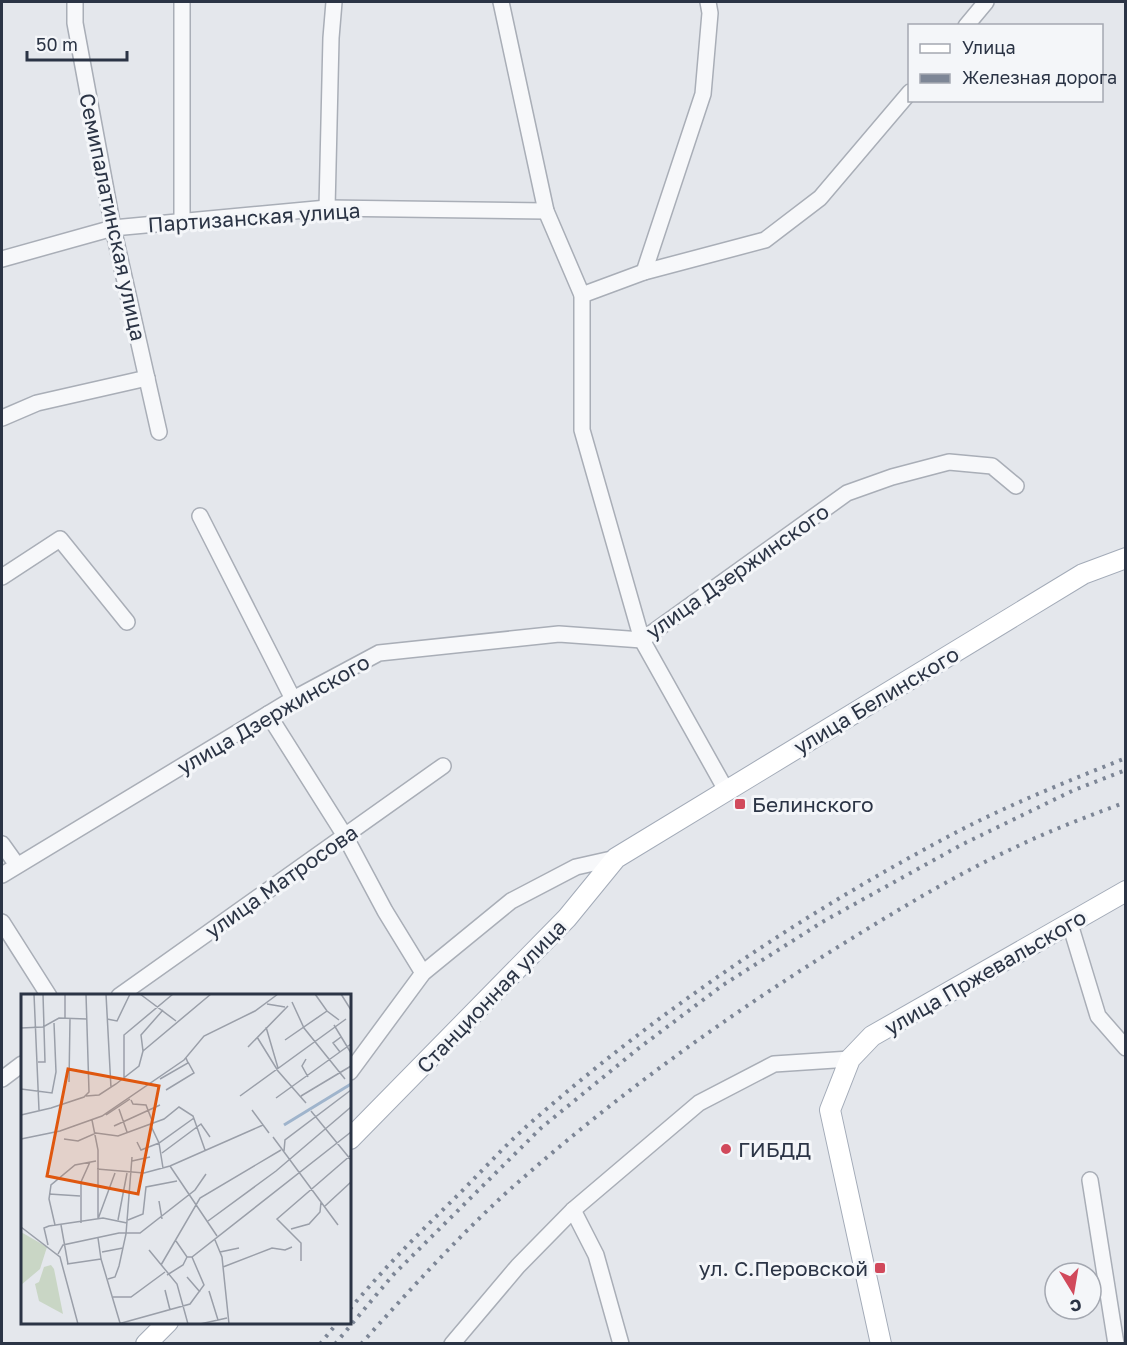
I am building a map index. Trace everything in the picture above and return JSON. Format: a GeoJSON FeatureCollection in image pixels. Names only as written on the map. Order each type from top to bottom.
{"type":"FeatureCollection","features":[{"type":"Feature","properties":{"kind":"main road","name":"улица Белинского"},"geometry":{"type":"LineString","coordinates":[[622,854],[1083,574],[1125,558]]}},
{"type":"Feature","properties":{"kind":"main road","name":"Станционная улица"},"geometry":{"type":"LineString","coordinates":[[351,1138],[567,918],[622,854]]}},
{"type":"Feature","properties":{"kind":"main road","name":"улица Пржевальского"},"geometry":{"type":"LineString","coordinates":[[850,1059],[872,1036],[1125,891]]}},
{"type":"Feature","properties":{"kind":"main road"},"geometry":{"type":"LineString","coordinates":[[850,1059],[830,1110],[881,1344]]}},
{"type":"Feature","properties":{"kind":"main road"},"geometry":{"type":"LineString","coordinates":[[146,1344],[167,1324]]}},
{"type":"Feature","properties":{"kind":"street","name":"Семипалатинская улица"},"geometry":{"type":"LineString","coordinates":[[75,2],[75,23],[113,228],[159,432]]}},
{"type":"Feature","properties":{"kind":"street"},"geometry":{"type":"LineString","coordinates":[[182,2],[182,222]]}},
{"type":"Feature","properties":{"kind":"street"},"geometry":{"type":"LineString","coordinates":[[327,208],[334,2]]}},
{"type":"Feature","properties":{"kind":"street"},"geometry":{"type":"LineString","coordinates":[[501,2],[546,211],[582,295],[582,430],[642,640],[726,790]]}},
{"type":"Feature","properties":{"kind":"street"},"geometry":{"type":"LineString","coordinates":[[644,272],[703,94],[710,13],[708,2]]}},
{"type":"Feature","properties":{"kind":"street"},"geometry":{"type":"LineString","coordinates":[[968,24],[986,2]]}},
{"type":"Feature","properties":{"kind":"street"},"geometry":{"type":"LineString","coordinates":[[582,295],[644,272],[765,240],[820,198],[908,93]]}},
{"type":"Feature","properties":{"kind":"street","name":"Партизанская улица"},"geometry":{"type":"LineString","coordinates":[[2,259],[113,228],[327,208],[546,211]]}},
{"type":"Feature","properties":{"kind":"street"},"geometry":{"type":"LineString","coordinates":[[2,418],[37,403],[147,378]]}},
{"type":"Feature","properties":{"kind":"street","name":"улица Дзержинского"},"geometry":{"type":"LineString","coordinates":[[2,875],[293,699],[379,653],[559,634],[642,640],[847,493],[892,477],[949,462],[992,466],[1016,486]]}},
{"type":"Feature","properties":{"kind":"street"},"geometry":{"type":"LineString","coordinates":[[200,516],[293,699]]}},
{"type":"Feature","properties":{"kind":"street"},"geometry":{"type":"LineString","coordinates":[[2,576],[60,539],[127,622]]}},
{"type":"Feature","properties":{"kind":"street"},"geometry":{"type":"LineString","coordinates":[[268,714],[345,836],[385,911],[423,973]]}},
{"type":"Feature","properties":{"kind":"street","name":"улица Матросова"},"geometry":{"type":"LineString","coordinates":[[122,994],[443,766]]}},
{"type":"Feature","properties":{"kind":"street"},"geometry":{"type":"LineString","coordinates":[[2,844],[17,865]]}},
{"type":"Feature","properties":{"kind":"street","name":"улица Белинского"},"geometry":{"type":"LineString","coordinates":[[351,1071],[423,973],[511,901],[576,867],[622,854]]}},
{"type":"Feature","properties":{"kind":"street"},"geometry":{"type":"LineString","coordinates":[[2,922],[48,994]]}},
{"type":"Feature","properties":{"kind":"street"},"geometry":{"type":"LineString","coordinates":[[1070,924],[1098,1016],[1125,1047]]}},
{"type":"Feature","properties":{"kind":"street"},"geometry":{"type":"LineString","coordinates":[[452,1344],[518,1266],[573,1210],[699,1103],[774,1064],[850,1059]]}},
{"type":"Feature","properties":{"kind":"street"},"geometry":{"type":"LineString","coordinates":[[2,1079],[21,1065]]}},
{"type":"Feature","properties":{"kind":"street"},"geometry":{"type":"LineString","coordinates":[[1090,1180],[1116,1344]]}},
{"type":"Feature","properties":{"kind":"street"},"geometry":{"type":"LineString","coordinates":[[573,1210],[596,1255],[621,1344]]}},
{"type":"Feature","properties":{"kind":"railway"},"geometry":{"type":"LineString","coordinates":[[351,1308],[403,1250],[525,1128],[633,1039],[736,964],[843,896],[953,834],[995,813],[1126,758]]}},
{"type":"Feature","properties":{"kind":"railway"},"geometry":{"type":"LineString","coordinates":[[335,1344],[393,1275],[541,1128],[639,1048],[723,985],[824,921],[961,845],[1074,790],[1126,770]]}},
{"type":"Feature","properties":{"kind":"railway"},"geometry":{"type":"LineString","coordinates":[[361,1344],[450,1248],[506,1193],[628,1092],[713,1029],[801,970],[951,880],[1029,841],[1126,802]]}},
{"type":"Feature","properties":{"kind":"railway"},"geometry":{"type":"LineString","coordinates":[[320,1344],[336,1324]]}},
{"type":"Feature","properties":{"kind":"place","name":"Белинского"},"geometry":{"type":"Point","coordinates":[740,804]}},
{"type":"Feature","properties":{"kind":"place","name":"ГИБДД"},"geometry":{"type":"Point","coordinates":[726,1149]}},
{"type":"Feature","properties":{"kind":"place","name":"ул. С.Перовской"},"geometry":{"type":"Point","coordinates":[880,1268]}}]}
